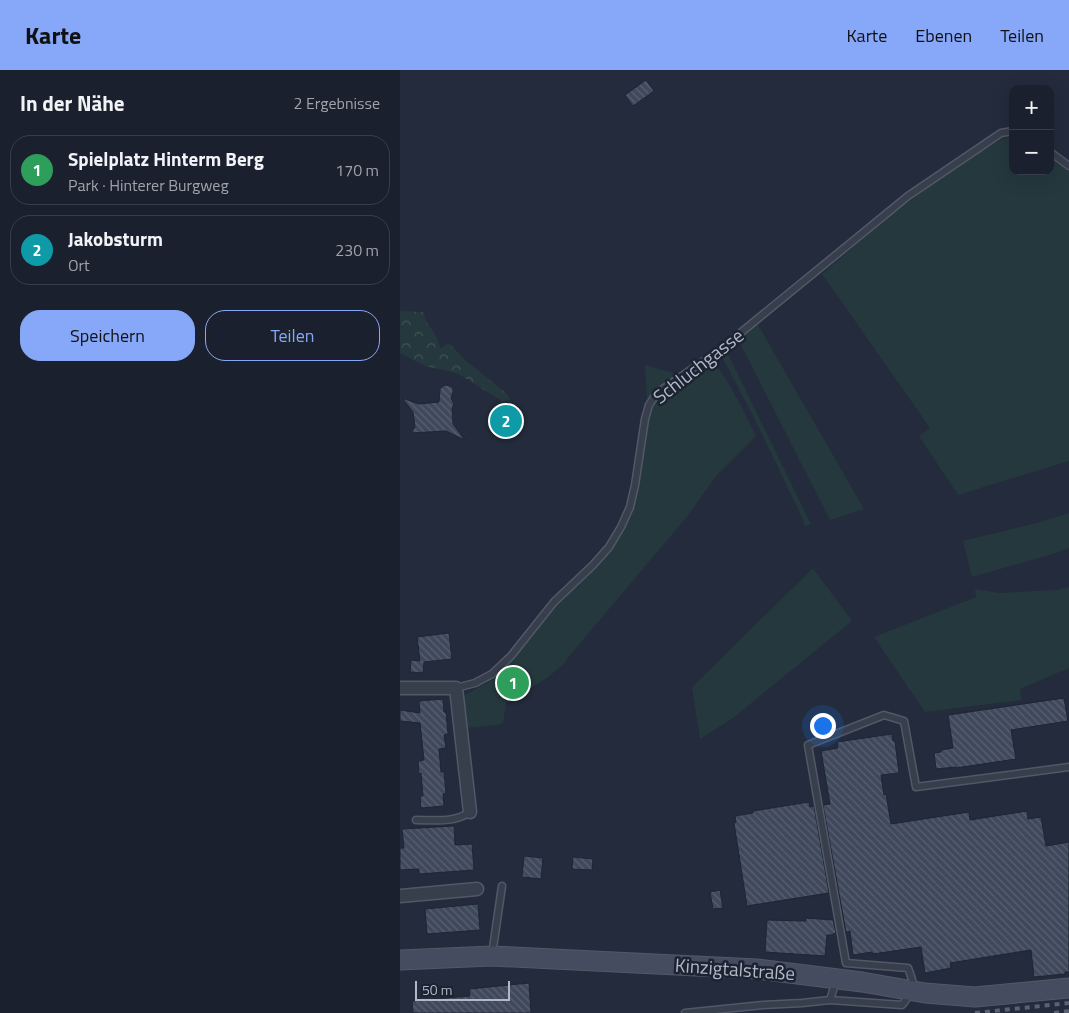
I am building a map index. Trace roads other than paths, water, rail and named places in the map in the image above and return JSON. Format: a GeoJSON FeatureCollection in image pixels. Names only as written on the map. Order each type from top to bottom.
{"type":"FeatureCollection","features":[{"type":"Feature","properties":{"kind":"main road","name":"Kinzigtalstraße"},"geometry":{"type":"LineString","coordinates":[[400,960],[492,956],[757,969],[975,997],[1069,988]]}},
{"type":"Feature","properties":{"kind":"street"},"geometry":{"type":"LineString","coordinates":[[400,688],[456,688],[470,812]]}},
{"type":"Feature","properties":{"kind":"street"},"geometry":{"type":"LineString","coordinates":[[400,896],[477,889]]}},
{"type":"Feature","properties":{"kind":"lane","name":"Schluchgasse"},"geometry":{"type":"LineString","coordinates":[[456,688],[475,683],[492,674],[511,656],[554,602],[609,547],[630,507],[645,419],[649,405],[657,393],[717,352],[908,196],[1001,133],[1009,132]]}},
{"type":"Feature","properties":{"kind":"lane"},"geometry":{"type":"LineString","coordinates":[[1054,155],[1069,166]]}},
{"type":"Feature","properties":{"kind":"lane"},"geometry":{"type":"LineString","coordinates":[[685,1013],[830,1000],[902,1004],[913,990],[914,981],[908,968],[846,963],[808,745],[884,715],[904,720],[916,787],[1069,767]]}},
{"type":"Feature","properties":{"kind":"lane"},"geometry":{"type":"LineString","coordinates":[[416,820],[450,820],[462,817],[470,812]]}},
{"type":"Feature","properties":{"kind":"lane"},"geometry":{"type":"LineString","coordinates":[[492,956],[502,886]]}},
{"type":"Feature","properties":{"kind":"lane"},"geometry":{"type":"LineString","coordinates":[[830,1000],[836,979]]}},
{"type":"Feature","properties":{"kind":"railway"},"geometry":{"type":"LineString","coordinates":[[975,1013],[1069,1003]]}},
{"type":"Feature","properties":{"kind":"railway"},"geometry":{"type":"LineString","coordinates":[[1054,1013],[1069,1011]]}},
{"type":"Feature","properties":{"kind":"place","name":"Jakobsturm"},"geometry":{"type":"Point","coordinates":[506,421]}},
{"type":"Feature","properties":{"kind":"place","name":"Spielplatz Hinterm Berg"},"geometry":{"type":"Point","coordinates":[513,683]}}]}
